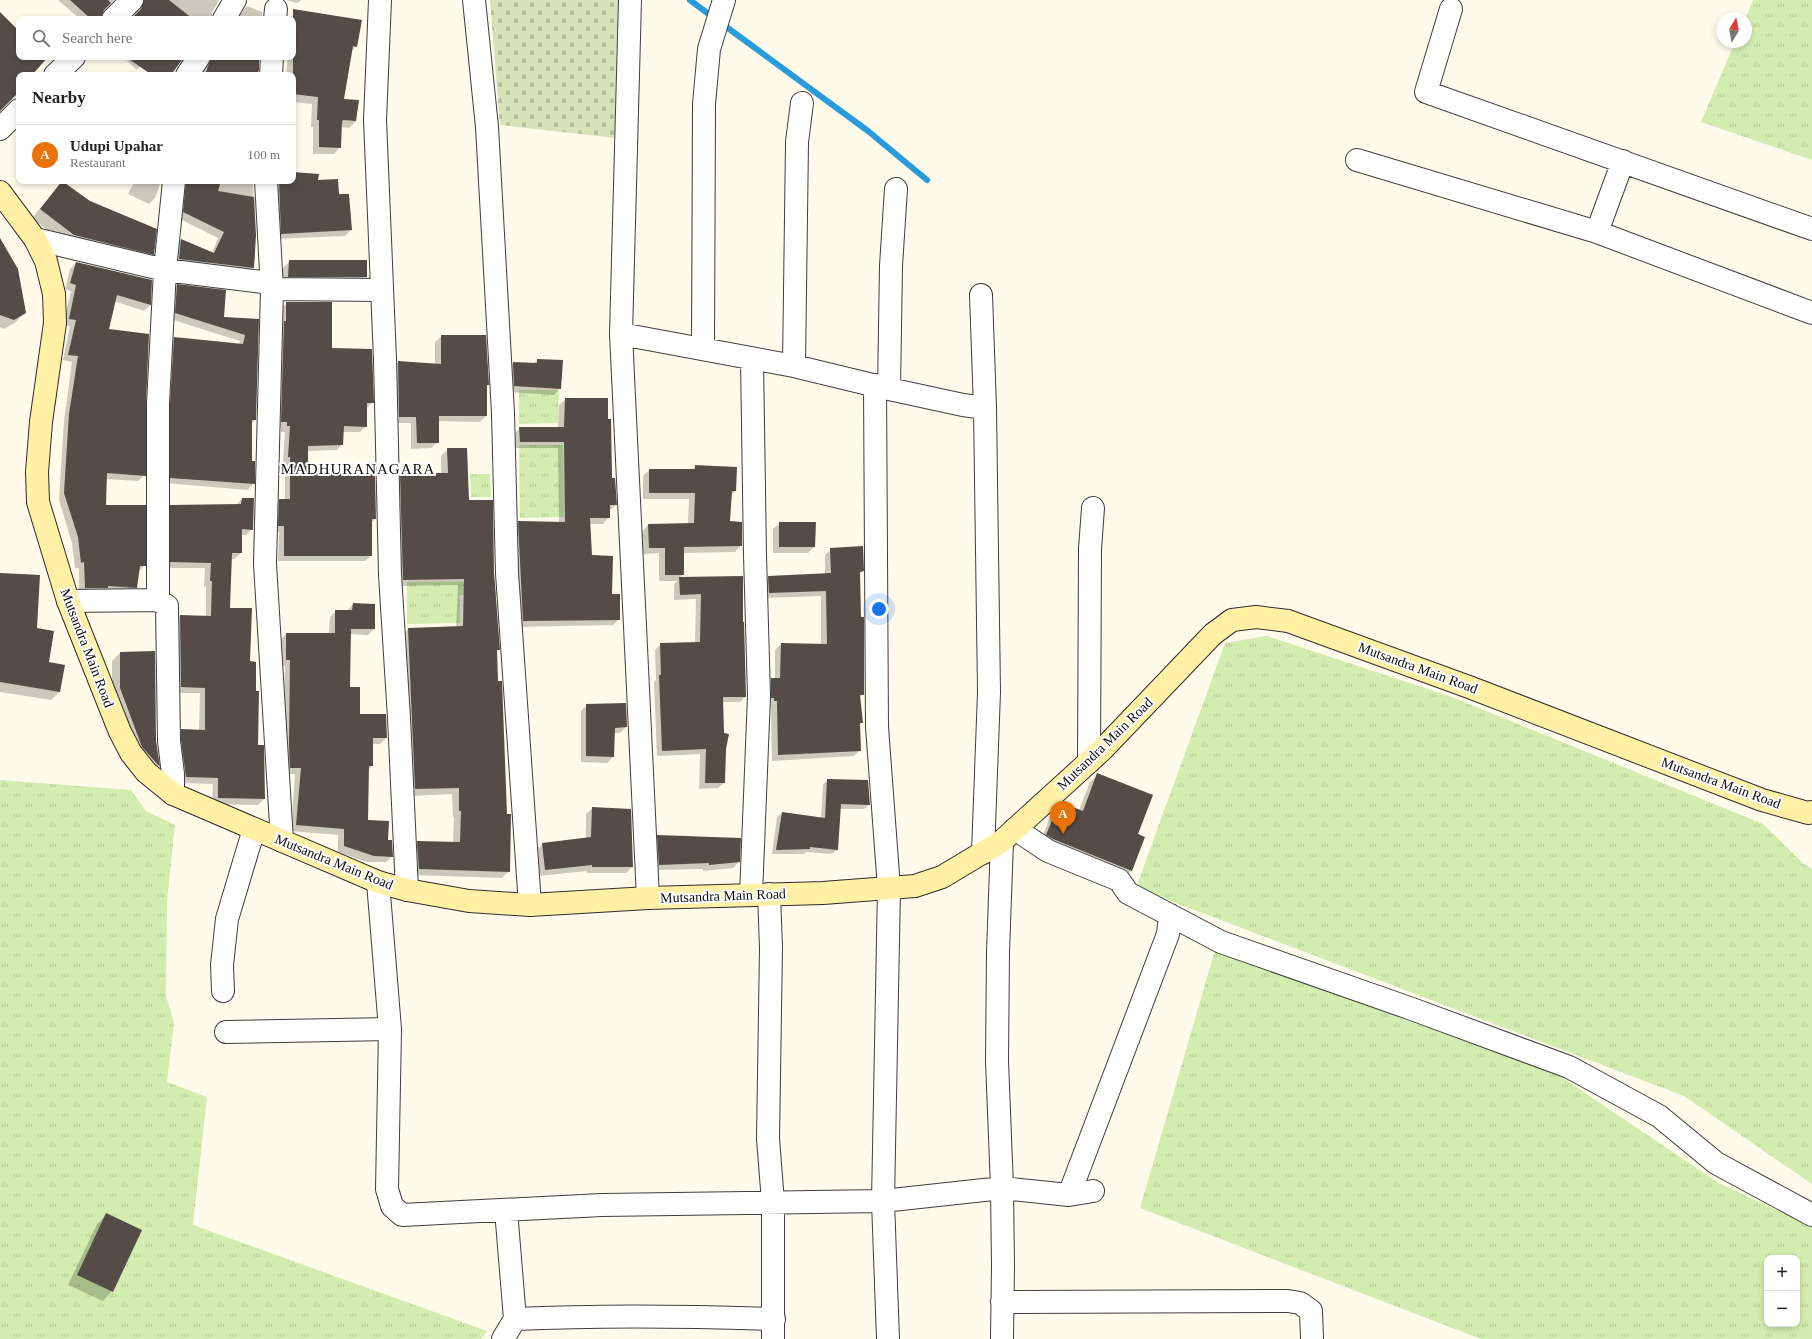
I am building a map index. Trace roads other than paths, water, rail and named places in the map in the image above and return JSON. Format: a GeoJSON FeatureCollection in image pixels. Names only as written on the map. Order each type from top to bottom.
{"type":"FeatureCollection","features":[{"type":"Feature","properties":{"kind":"street"},"geometry":{"type":"LineString","coordinates":[[116,16],[132,0]]}},
{"type":"Feature","properties":{"kind":"street"},"geometry":{"type":"LineString","coordinates":[[226,16],[235,0]]}},
{"type":"Feature","properties":{"kind":"street"},"geometry":{"type":"LineString","coordinates":[[380,0],[375,120],[385,358],[390,575],[399,718],[407,890]]}},
{"type":"Feature","properties":{"kind":"street"},"geometry":{"type":"LineString","coordinates":[[474,0],[487,127],[503,413],[507,573],[530,905]]}},
{"type":"Feature","properties":{"kind":"street"},"geometry":{"type":"LineString","coordinates":[[630,0],[621,334],[648,898]]}},
{"type":"Feature","properties":{"kind":"street"},"geometry":{"type":"LineString","coordinates":[[703,348],[704,104],[709,49],[724,0]]}},
{"type":"Feature","properties":{"kind":"street"},"geometry":{"type":"LineString","coordinates":[[1451,9],[1426,92],[1812,229]]}},
{"type":"Feature","properties":{"kind":"street"},"geometry":{"type":"LineString","coordinates":[[58,72],[71,60]]}},
{"type":"Feature","properties":{"kind":"street"},"geometry":{"type":"LineString","coordinates":[[189,72],[197,60]]}},
{"type":"Feature","properties":{"kind":"street"},"geometry":{"type":"LineString","coordinates":[[270,72],[272,60]]}},
{"type":"Feature","properties":{"kind":"street"},"geometry":{"type":"LineString","coordinates":[[794,366],[797,142],[802,103]]}},
{"type":"Feature","properties":{"kind":"street"},"geometry":{"type":"LineString","coordinates":[[0,129],[16,113]]}},
{"type":"Feature","properties":{"kind":"street"},"geometry":{"type":"LineString","coordinates":[[1356,160],[1597,232],[1812,313]]}},
{"type":"Feature","properties":{"kind":"street"},"geometry":{"type":"LineString","coordinates":[[1597,232],[1623,161]]}},
{"type":"Feature","properties":{"kind":"street"},"geometry":{"type":"LineString","coordinates":[[158,600],[158,404],[166,270],[174,184]]}},
{"type":"Feature","properties":{"kind":"street"},"geometry":{"type":"LineString","coordinates":[[266,184],[271,286],[265,564],[282,840]]}},
{"type":"Feature","properties":{"kind":"street"},"geometry":{"type":"LineString","coordinates":[[888,1339],[883,1201],[889,888],[877,727],[882,387],[896,189]]}},
{"type":"Feature","properties":{"kind":"street","name":"Mutsandra Main Road"},"geometry":{"type":"LineString","coordinates":[[0,192],[36,239],[46,261],[54,294],[54,323],[41,422],[37,472],[38,502],[68,601],[120,732],[131,753],[146,772],[174,794],[378,882],[407,890],[469,901],[530,905],[648,898],[823,893],[915,886],[942,877],[983,853],[1008,835],[1089,762],[1213,634],[1232,620],[1256,616],[1288,622],[1469,686],[1762,800],[1811,815]]}},
{"type":"Feature","properties":{"kind":"street"},"geometry":{"type":"LineString","coordinates":[[36,239],[166,270],[271,286],[382,290]]}},
{"type":"Feature","properties":{"kind":"street"},"geometry":{"type":"LineString","coordinates":[[982,294],[989,692],[983,853]]}},
{"type":"Feature","properties":{"kind":"street"},"geometry":{"type":"LineString","coordinates":[[621,334],[794,366],[963,405],[985,408]]}},
{"type":"Feature","properties":{"kind":"street"},"geometry":{"type":"LineString","coordinates":[[514,1318],[654,1316],[774,1329],[773,1202],[768,1139],[771,948],[760,895],[759,696],[754,555],[752,358]]}},
{"type":"Feature","properties":{"kind":"street"},"geometry":{"type":"LineString","coordinates":[[1089,762],[1090,549],[1093,508]]}},
{"type":"Feature","properties":{"kind":"street"},"geometry":{"type":"LineString","coordinates":[[68,601],[158,600],[167,606],[169,741],[174,794]]}},
{"type":"Feature","properties":{"kind":"street"},"geometry":{"type":"LineString","coordinates":[[223,991],[222,965],[227,919],[254,829]]}},
{"type":"Feature","properties":{"kind":"street"},"geometry":{"type":"LineString","coordinates":[[1002,1339],[1002,1188],[997,1061],[998,952],[1008,835],[1119,880],[1128,893],[1221,942],[1412,1009],[1569,1067],[1659,1116],[1716,1163],[1812,1215]]}},
{"type":"Feature","properties":{"kind":"street"},"geometry":{"type":"LineString","coordinates":[[378,882],[390,1029],[387,1189],[392,1206],[402,1215],[602,1205],[883,1201],[1002,1188],[1069,1195],[1093,1191]]}},
{"type":"Feature","properties":{"kind":"street"},"geometry":{"type":"LineString","coordinates":[[1069,1195],[1168,934],[1170,914]]}},
{"type":"Feature","properties":{"kind":"street"},"geometry":{"type":"LineString","coordinates":[[226,1032],[390,1029]]}},
{"type":"Feature","properties":{"kind":"street"},"geometry":{"type":"LineString","coordinates":[[503,1339],[514,1318],[506,1210]]}},
{"type":"Feature","properties":{"kind":"street"},"geometry":{"type":"LineString","coordinates":[[1002,1302],[1288,1301],[1300,1303],[1311,1311],[1312,1339]]}},
{"type":"Feature","properties":{"kind":"waterway"},"geometry":{"type":"LineString","coordinates":[[690,0],[714,18]]}},
{"type":"Feature","properties":{"kind":"waterway"},"geometry":{"type":"LineString","coordinates":[[721,23],[868,131],[927,180]]}},
{"type":"Feature","properties":{"kind":"place","name":"Udupi Upahar"},"geometry":{"type":"Point","coordinates":[1063,834]}},
{"type":"Feature","properties":{"kind":"district","name":"MADHURANAGARA"},"geometry":{"type":"Point","coordinates":[358,469]}}]}
